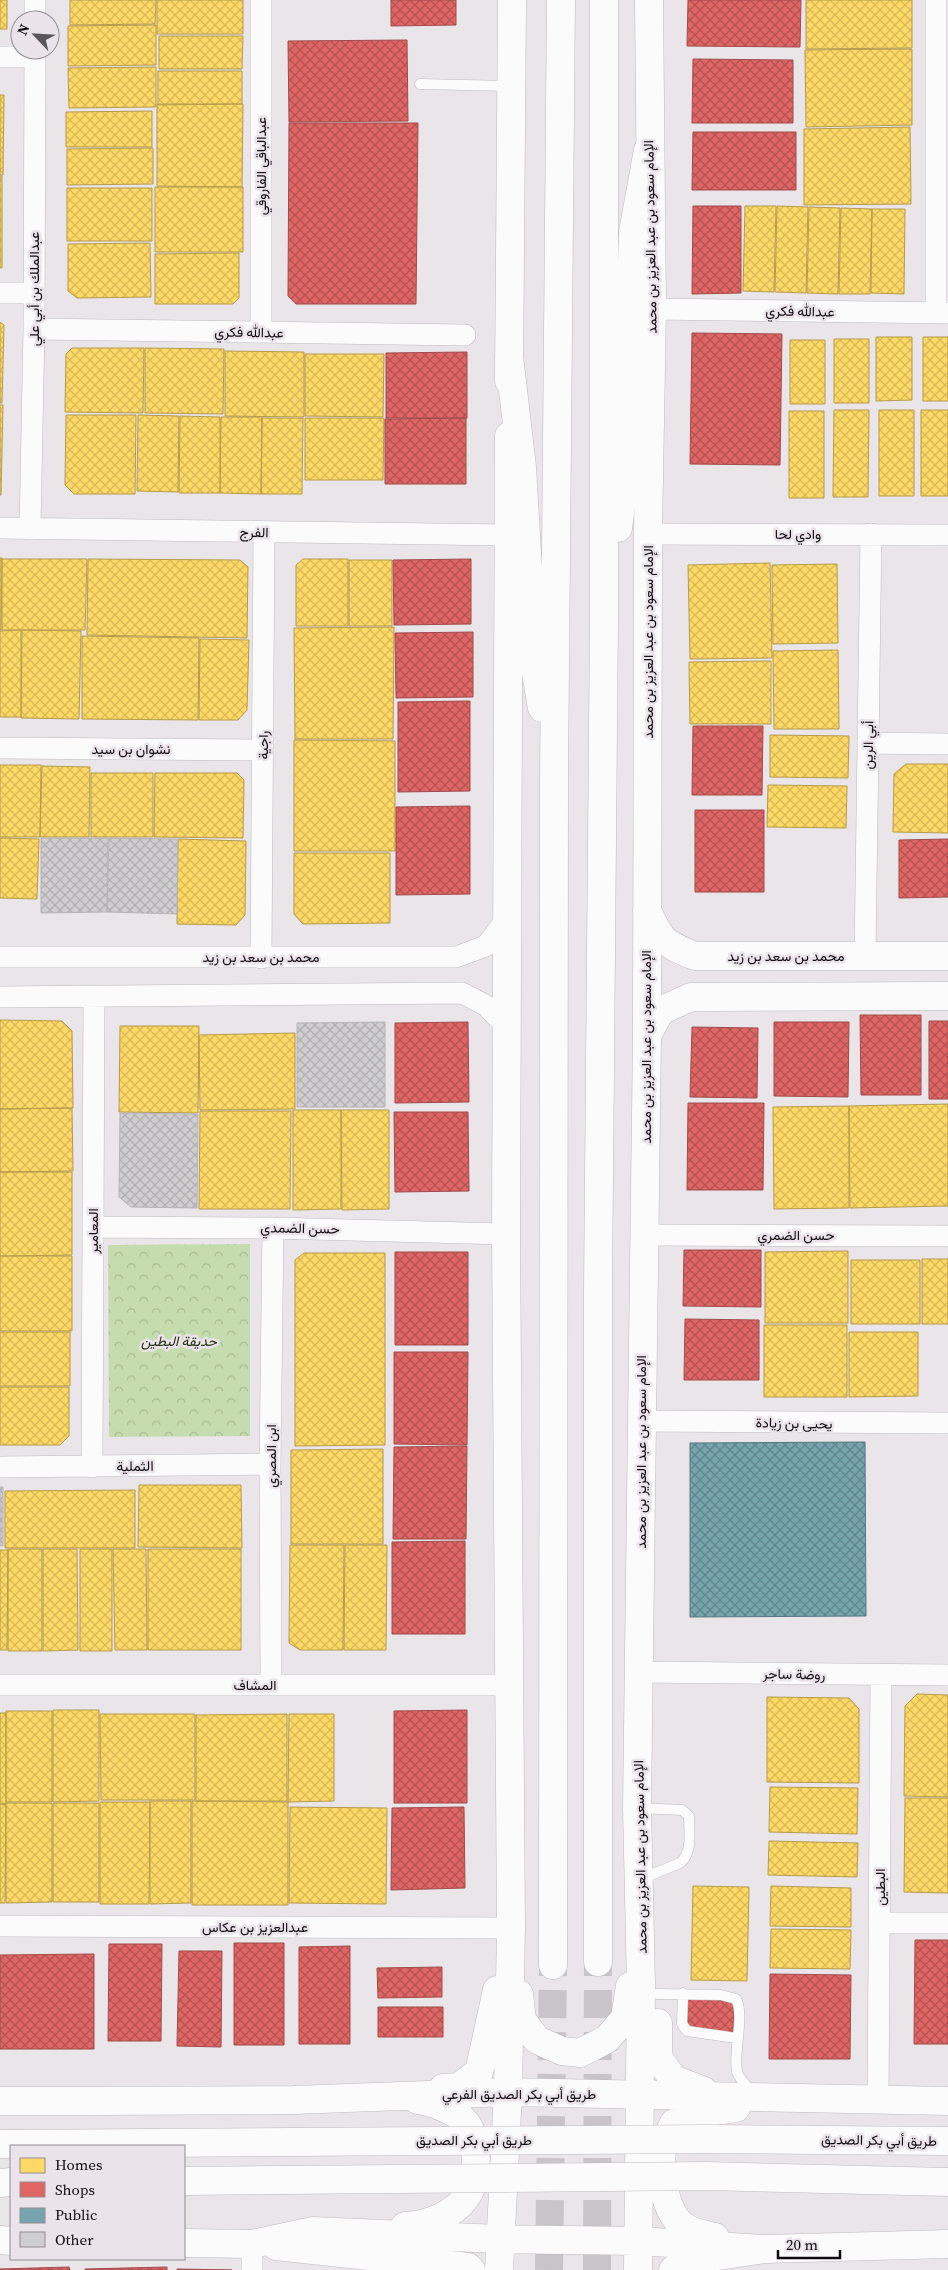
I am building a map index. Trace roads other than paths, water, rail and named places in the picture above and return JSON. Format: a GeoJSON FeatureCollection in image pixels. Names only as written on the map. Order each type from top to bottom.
{"type":"FeatureCollection","features":[{"type":"Feature","properties":{"kind":"street","name":"عبدالباقي الفاروقي"},"geometry":{"type":"LineString","coordinates":[[261,332],[262,0]]}},
{"type":"Feature","properties":{"kind":"street"},"geometry":{"type":"LineString","coordinates":[[499,2270],[508,2092],[511,1928],[506,1027],[512,0]]}},
{"type":"Feature","properties":{"kind":"street"},"geometry":{"type":"LineString","coordinates":[[554,1965],[554,775],[561,0]]}},
{"type":"Feature","properties":{"kind":"street"},"geometry":{"type":"LineString","coordinates":[[598,1962],[598,1289],[604,618],[604,0]]}},
{"type":"Feature","properties":{"kind":"street","name":"الإمام سعود بن عبد العزيز بن محمد"},"geometry":{"type":"LineString","coordinates":[[638,2270],[642,1985],[637,1808],[647,1036],[648,534],[652,309],[648,150],[649,0]]}},
{"type":"Feature","properties":{"kind":"street"},"geometry":{"type":"LineString","coordinates":[[936,0],[942,313]]}},
{"type":"Feature","properties":{"kind":"street","name":"عبدالملك بن أبي علي"},"geometry":{"type":"LineString","coordinates":[[30,529],[34,329],[35,60]]}},
{"type":"Feature","properties":{"kind":"street"},"geometry":{"type":"LineString","coordinates":[[604,618],[625,477],[633,232],[648,150]]}},
{"type":"Feature","properties":{"kind":"street"},"geometry":{"type":"LineString","coordinates":[[0,293],[34,293]]}},
{"type":"Feature","properties":{"kind":"street","name":"عبدالله فكري"},"geometry":{"type":"LineString","coordinates":[[652,309],[942,313]]}},
{"type":"Feature","properties":{"kind":"street","name":"عبدالله فكري"},"geometry":{"type":"LineString","coordinates":[[34,329],[465,334]]}},
{"type":"Feature","properties":{"kind":"street"},"geometry":{"type":"LineString","coordinates":[[509,356],[522,467],[533,655],[554,775]]}},
{"type":"Feature","properties":{"kind":"street","name":"الفرج"},"geometry":{"type":"LineString","coordinates":[[0,528],[508,535]]}},
{"type":"Feature","properties":{"kind":"street","name":"راجية"},"geometry":{"type":"LineString","coordinates":[[261,958],[264,532]]}},
{"type":"Feature","properties":{"kind":"street","name":"وادي لحا"},"geometry":{"type":"LineString","coordinates":[[648,534],[948,535]]}},
{"type":"Feature","properties":{"kind":"street","name":"أبي الرين"},"geometry":{"type":"LineString","coordinates":[[865,956],[871,534]]}},
{"type":"Feature","properties":{"kind":"street"},"geometry":{"type":"LineString","coordinates":[[868,743],[948,744]]}},
{"type":"Feature","properties":{"kind":"street","name":"نشوان بن سيد"},"geometry":{"type":"LineString","coordinates":[[0,748],[262,750]]}},
{"type":"Feature","properties":{"kind":"street","name":"محمد بن سعد بن زيد"},"geometry":{"type":"LineString","coordinates":[[647,909],[659,936],[675,948],[695,956],[948,956]]}},
{"type":"Feature","properties":{"kind":"street","name":"محمد بن سعد بن زيد"},"geometry":{"type":"LineString","coordinates":[[0,957],[456,957],[486,946],[507,918]]}},
{"type":"Feature","properties":{"kind":"street"},"geometry":{"type":"LineString","coordinates":[[711,996],[702,989],[695,977],[705,963],[717,956]]}},
{"type":"Feature","properties":{"kind":"street"},"geometry":{"type":"LineString","coordinates":[[0,997],[462,993],[487,1006],[506,1027]]}},
{"type":"Feature","properties":{"kind":"street","name":"المعامير"},"geometry":{"type":"LineString","coordinates":[[92,1467],[94,996]]}},
{"type":"Feature","properties":{"kind":"street"},"geometry":{"type":"LineString","coordinates":[[647,1036],[660,1011],[691,997],[948,996]]}},
{"type":"Feature","properties":{"kind":"street","name":"حسن الضمدي"},"geometry":{"type":"LineString","coordinates":[[93,1227],[273,1228],[506,1234]]}},
{"type":"Feature","properties":{"kind":"street","name":"ابن المصري"},"geometry":{"type":"LineString","coordinates":[[271,1685],[270,1464],[273,1228]]}},
{"type":"Feature","properties":{"kind":"street","name":"حسن الضمري"},"geometry":{"type":"LineString","coordinates":[[644,1235],[948,1236]]}},
{"type":"Feature","properties":{"kind":"street","name":"يحيى بن زيادة"},"geometry":{"type":"LineString","coordinates":[[641,1421],[948,1423]]}},
{"type":"Feature","properties":{"kind":"street","name":"الثملية"},"geometry":{"type":"LineString","coordinates":[[0,1467],[270,1464]]}},
{"type":"Feature","properties":{"kind":"street","name":"روضة ساجر"},"geometry":{"type":"LineString","coordinates":[[640,1672],[948,1675]]}},
{"type":"Feature","properties":{"kind":"street","name":"البطين"},"geometry":{"type":"LineString","coordinates":[[878,2099],[881,1675]]}},
{"type":"Feature","properties":{"kind":"street","name":"المشاف"},"geometry":{"type":"LineString","coordinates":[[0,1686],[510,1685]]}},
{"type":"Feature","properties":{"kind":"street"},"geometry":{"type":"LineString","coordinates":[[511,1928],[522,2020],[537,2040],[562,2051],[580,2053],[607,2039],[624,2018],[630,1987],[638,1881]]}},
{"type":"Feature","properties":{"kind":"street"},"geometry":{"type":"LineString","coordinates":[[638,1881],[670,1994],[658,2057],[673,2079],[698,2090],[724,2096],[756,2096]]}},
{"type":"Feature","properties":{"kind":"street"},"geometry":{"type":"LineString","coordinates":[[880,1924],[948,1923]]}},
{"type":"Feature","properties":{"kind":"street","name":"عبدالعزيز بن عكاس"},"geometry":{"type":"LineString","coordinates":[[0,1926],[511,1928]]}},
{"type":"Feature","properties":{"kind":"street","name":"طريق أبي بكر الصديق الفرعي"},"geometry":{"type":"LineString","coordinates":[[91,2101],[459,2087],[479,2072],[511,1928]]}},
{"type":"Feature","properties":{"kind":"street","name":"طريق أبي بكر الصديق الفرعي"},"geometry":{"type":"LineString","coordinates":[[0,2101],[294,2100],[508,2092],[948,2101]]}},
{"type":"Feature","properties":{"kind":"street"},"geometry":{"type":"LineString","coordinates":[[252,2257],[313,2231],[418,2225],[430,2222],[453,2209],[466,2197],[476,2169],[475,2146],[466,2122],[428,2102],[412,2099],[294,2100]]}},
{"type":"Feature","properties":{"kind":"street"},"geometry":{"type":"LineString","coordinates":[[765,2249],[693,2231],[681,2225],[670,2206],[661,2179],[662,2150],[674,2123],[706,2112],[752,2105],[878,2099]]}},
{"type":"Feature","properties":{"kind":"street","name":"طريق أبي بكر الصديق"},"geometry":{"type":"LineString","coordinates":[[0,2144],[695,2139],[948,2141]]}},
{"type":"Feature","properties":{"kind":"street"},"geometry":{"type":"LineString","coordinates":[[185,2181],[706,2176],[948,2182]]}},
{"type":"Feature","properties":{"kind":"street"},"geometry":{"type":"LineString","coordinates":[[313,2231],[638,2241],[765,2249],[948,2244]]}},
{"type":"Feature","properties":{"kind":"street"},"geometry":{"type":"LineString","coordinates":[[185,2243],[252,2257],[468,2267],[471,2270]]}},
{"type":"Feature","properties":{"kind":"street"},"geometry":{"type":"LineString","coordinates":[[674,2270],[684,2261],[765,2249]]}},
{"type":"Feature","properties":{"kind":"lane"},"geometry":{"type":"LineString","coordinates":[[420,84],[512,86]]}},
{"type":"Feature","properties":{"kind":"lane"},"geometry":{"type":"LineString","coordinates":[[637,1808],[682,1810],[689,1816],[688,1852],[685,1859],[680,1863],[638,1881]]}},
{"type":"Feature","properties":{"kind":"lane"},"geometry":{"type":"LineString","coordinates":[[736,2038],[687,2031],[682,2024],[670,1994],[721,1995],[736,1998],[739,2006],[736,2038],[738,2074],[756,2096]]}},
{"type":"Feature","properties":{"kind":"tunnel"},"geometry":{"type":"LineString","coordinates":[[597,2270],[598,1962]]}},
{"type":"Feature","properties":{"kind":"tunnel"},"geometry":{"type":"LineString","coordinates":[[549,2270],[553,1965]]}},
{"type":"Feature","properties":{"kind":"park label","name":"حديقة البطين"},"geometry":{"type":"Point","coordinates":[179,1341]}}]}
